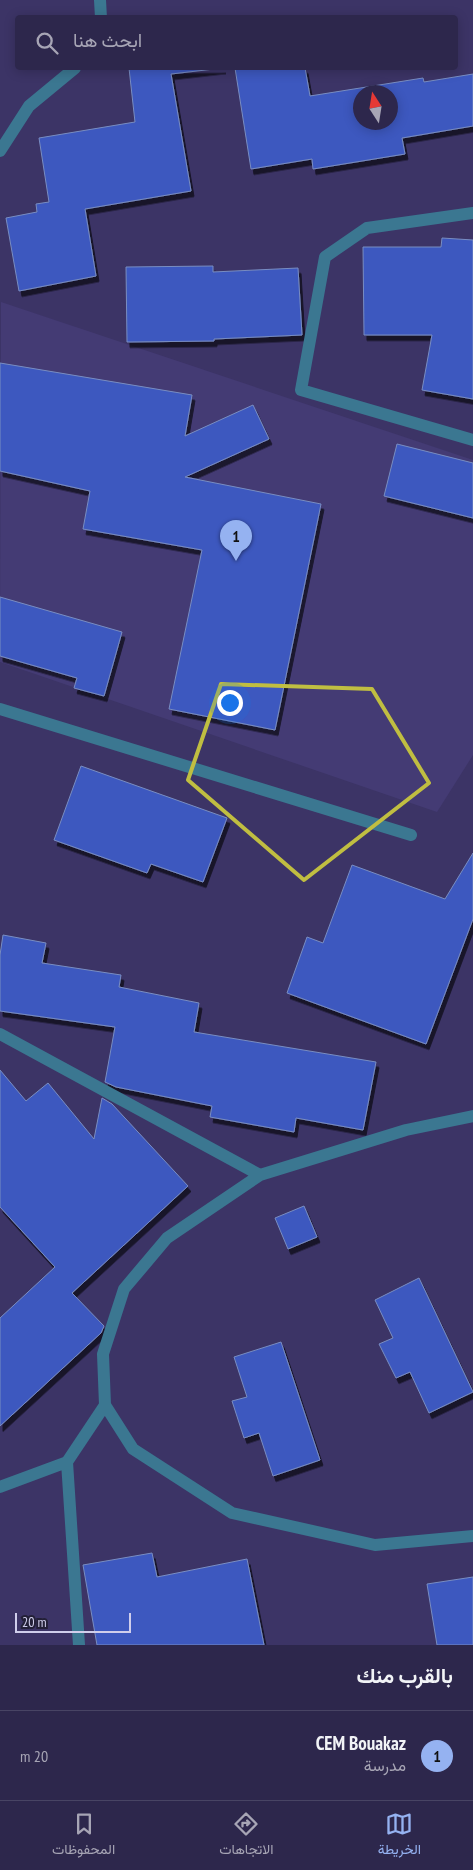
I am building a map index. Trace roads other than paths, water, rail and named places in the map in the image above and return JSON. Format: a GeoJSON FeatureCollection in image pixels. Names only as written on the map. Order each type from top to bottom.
{"type":"FeatureCollection","features":[{"type":"Feature","properties":{"kind":"street"},"geometry":{"type":"LineString","coordinates":[[100,0],[101,15]]}},
{"type":"Feature","properties":{"kind":"street"},"geometry":{"type":"LineString","coordinates":[[0,151],[29,106],[73,70]]}},
{"type":"Feature","properties":{"kind":"street"},"geometry":{"type":"LineString","coordinates":[[473,213],[367,228],[325,256],[300,390],[473,440]]}},
{"type":"Feature","properties":{"kind":"street"},"geometry":{"type":"LineString","coordinates":[[0,709],[410,835]]}},
{"type":"Feature","properties":{"kind":"street"},"geometry":{"type":"LineString","coordinates":[[0,1034],[260,1175]]}},
{"type":"Feature","properties":{"kind":"street"},"geometry":{"type":"LineString","coordinates":[[473,1116],[406,1130],[260,1175],[167,1238],[124,1289],[104,1354],[105,1405],[133,1449],[232,1513],[375,1545],[473,1536]]}},
{"type":"Feature","properties":{"kind":"street"},"geometry":{"type":"LineString","coordinates":[[0,1487],[67,1462],[105,1405]]}},
{"type":"Feature","properties":{"kind":"street"},"geometry":{"type":"LineString","coordinates":[[67,1462],[79,1645]]}},
{"type":"Feature","properties":{"kind":"place","name":"CEM Bouakaz"},"geometry":{"type":"Point","coordinates":[236,561]}}]}
